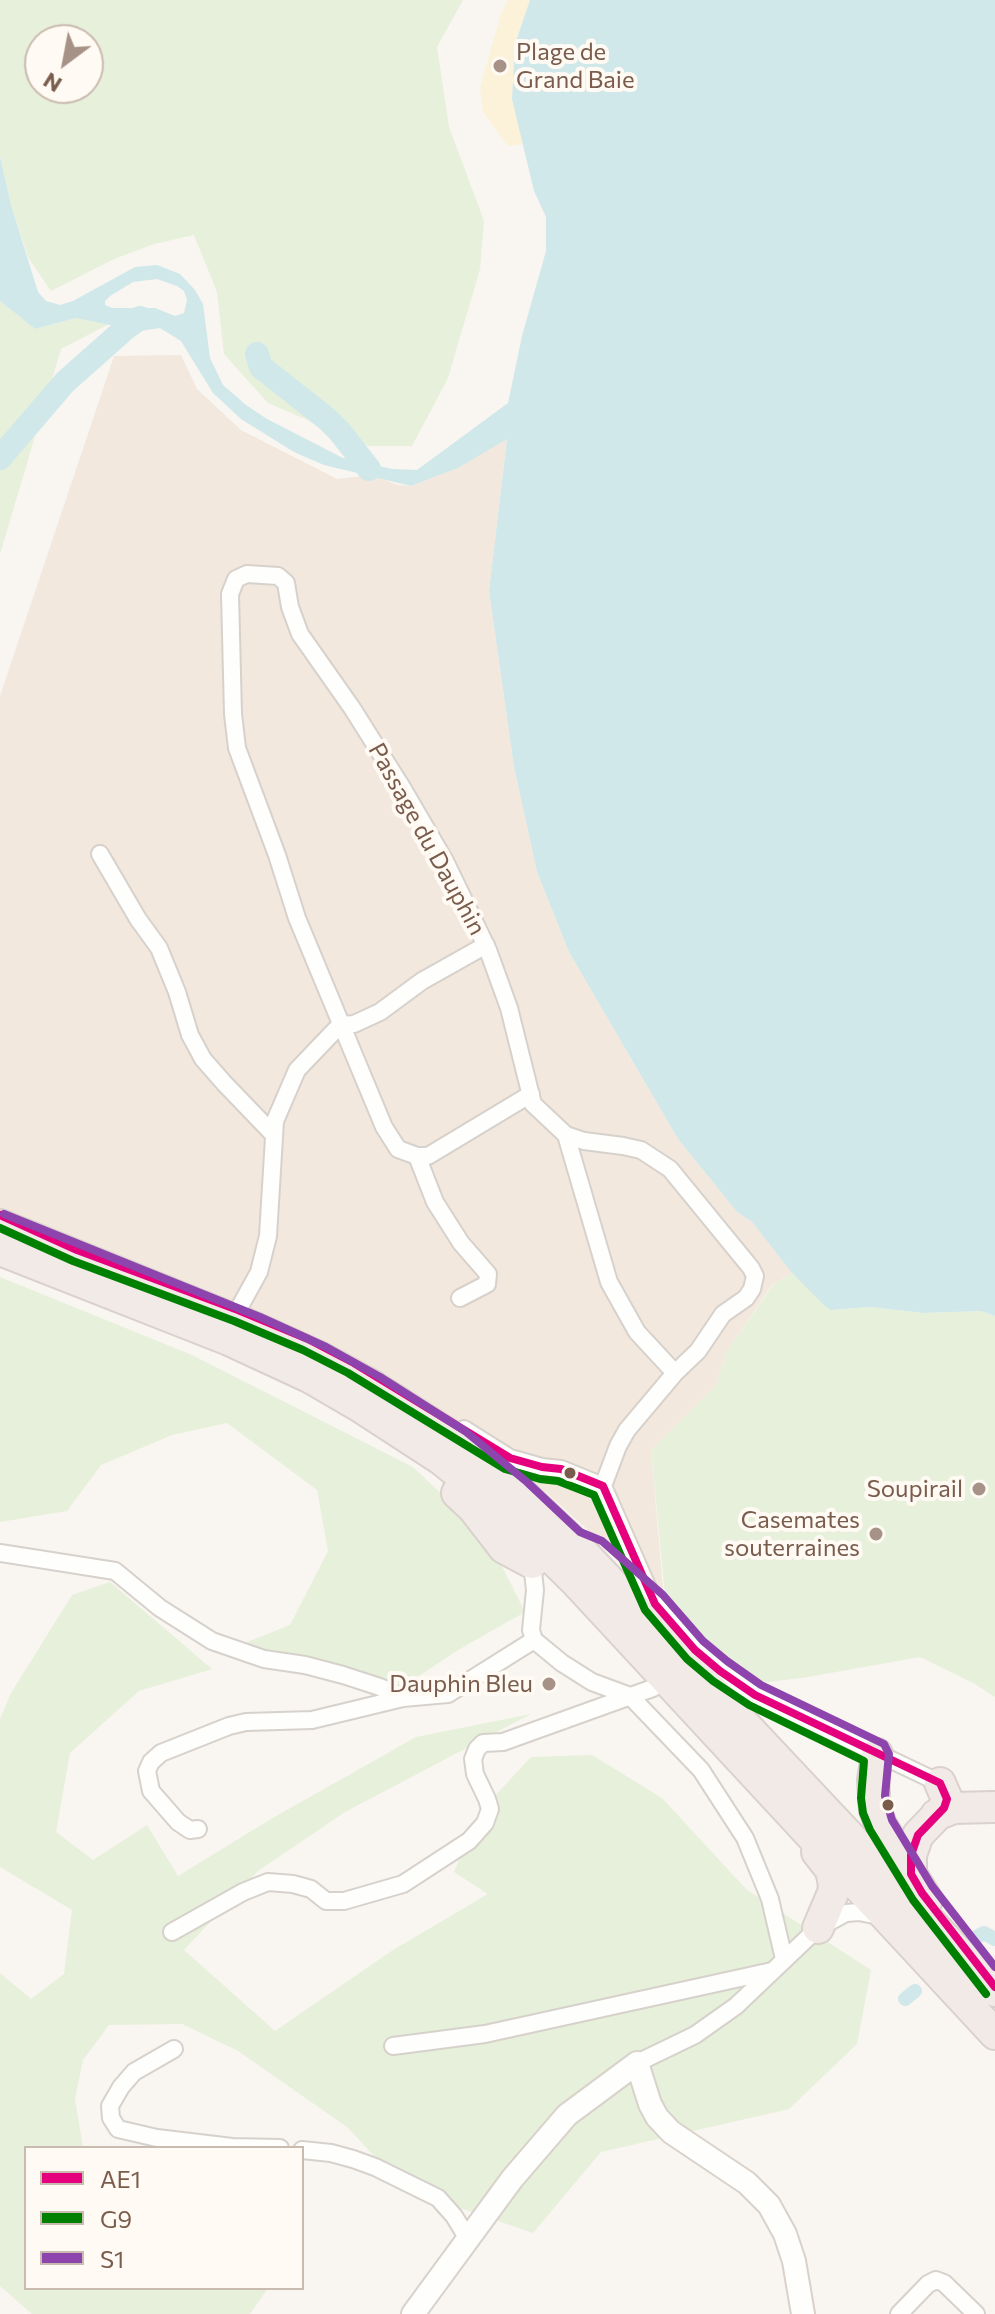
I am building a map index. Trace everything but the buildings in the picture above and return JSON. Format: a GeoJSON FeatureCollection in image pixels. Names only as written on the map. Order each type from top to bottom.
{"type":"FeatureCollection","features":[{"type":"Feature","properties":{"kind":"highway"},"geometry":{"type":"LineString","coordinates":[[5,1220],[321,1358],[374,1387],[457,1440],[573,1542],[995,1989]]}},
{"type":"Feature","properties":{"kind":"highway"},"geometry":{"type":"LineString","coordinates":[[0,1250],[229,1340],[311,1378],[442,1460],[501,1508],[576,1582],[995,2034]]}},
{"type":"Feature","properties":{"kind":"highway"},"geometry":{"type":"LineString","coordinates":[[359,1406],[473,1508],[504,1548],[532,1563]]}},
{"type":"Feature","properties":{"kind":"highway"},"geometry":{"type":"LineString","coordinates":[[573,1542],[594,1550],[655,1604]]}},
{"type":"Feature","properties":{"kind":"highway"},"geometry":{"type":"LineString","coordinates":[[642,1692],[765,1783]]}},
{"type":"Feature","properties":{"kind":"highway"},"geometry":{"type":"LineString","coordinates":[[877,1754],[873,1780],[875,1810],[881,1825],[922,1893],[995,1989]]}},
{"type":"Feature","properties":{"kind":"highway"},"geometry":{"type":"LineString","coordinates":[[911,1874],[911,1855],[918,1835],[944,1808],[947,1799],[940,1783]]}},
{"type":"Feature","properties":{"kind":"highway"},"geometry":{"type":"LineString","coordinates":[[936,1815],[954,1808],[994,1807]]}},
{"type":"Feature","properties":{"kind":"highway"},"geometry":{"type":"LineString","coordinates":[[798,1819],[831,1870],[833,1893],[818,1928]]}},
{"type":"Feature","properties":{"kind":"street","name":"Passage du Dauphin"},"geometry":{"type":"LineString","coordinates":[[340,1025],[297,918],[237,748],[233,714],[230,594],[236,579],[247,574],[278,576],[286,583],[290,607],[300,634],[352,708],[445,861],[486,945],[509,1008],[533,1104],[566,1135],[641,1150],[670,1169],[755,1276],[746,1298],[723,1314],[698,1351],[675,1373],[627,1430],[603,1486]]}},
{"type":"Feature","properties":{"kind":"street"},"geometry":{"type":"LineString","coordinates":[[100,854],[159,948],[190,1035],[203,1059],[274,1135]]}},
{"type":"Feature","properties":{"kind":"street"},"geometry":{"type":"LineString","coordinates":[[238,1310],[259,1272],[268,1236],[275,1121],[297,1070],[340,1025],[354,1024],[380,1012],[422,981],[486,945]]}},
{"type":"Feature","properties":{"kind":"street"},"geometry":{"type":"LineString","coordinates":[[340,1025],[384,1127],[398,1149],[417,1156],[428,1156],[531,1094]]}},
{"type":"Feature","properties":{"kind":"street"},"geometry":{"type":"LineString","coordinates":[[566,1135],[609,1282],[637,1332],[675,1373]]}},
{"type":"Feature","properties":{"kind":"street"},"geometry":{"type":"LineString","coordinates":[[417,1156],[435,1202],[461,1243],[488,1274],[487,1284],[460,1298]]}},
{"type":"Feature","properties":{"kind":"street"},"geometry":{"type":"LineString","coordinates":[[5,1220],[308,1339],[354,1363],[510,1458],[561,1469],[603,1486],[655,1604],[695,1650],[720,1671],[755,1695],[994,1807]]}},
{"type":"Feature","properties":{"kind":"street"},"geometry":{"type":"LineString","coordinates":[[0,1553],[115,1571],[160,1608],[212,1641],[264,1659],[343,1675],[403,1698]]}},
{"type":"Feature","properties":{"kind":"street"},"geometry":{"type":"LineString","coordinates":[[532,1563],[535,1590],[531,1630],[534,1640],[592,1682],[642,1692],[701,1770],[745,1838],[770,1899],[778,1965]]}},
{"type":"Feature","properties":{"kind":"street"},"geometry":{"type":"LineString","coordinates":[[198,1829],[190,1830],[178,1822],[151,1791],[147,1771],[161,1753],[237,1724],[312,1720],[403,1698],[448,1694],[534,1640]]}},
{"type":"Feature","properties":{"kind":"street"},"geometry":{"type":"LineString","coordinates":[[172,1932],[243,1892],[268,1882],[311,1889],[326,1901],[344,1901],[403,1884],[469,1841],[485,1823],[490,1809],[475,1774],[473,1759],[483,1743],[503,1742],[642,1692]]}},
{"type":"Feature","properties":{"kind":"street"},"geometry":{"type":"LineString","coordinates":[[413,2314],[512,2179],[567,2115],[637,2063],[695,2035],[736,2006],[818,1928],[846,1913],[859,1912],[888,1918]]}},
{"type":"Feature","properties":{"kind":"street"},"geometry":{"type":"LineString","coordinates":[[393,2046],[485,2034],[778,1965]]}},
{"type":"Feature","properties":{"kind":"street"},"geometry":{"type":"LineString","coordinates":[[174,2049],[134,2072],[110,2106],[111,2118],[118,2129],[157,2138],[224,2146]]}},
{"type":"Feature","properties":{"kind":"street"},"geometry":{"type":"LineString","coordinates":[[637,2063],[657,2117],[671,2132],[747,2183],[769,2205],[785,2234],[794,2261],[803,2314]]}},
{"type":"Feature","properties":{"kind":"street"},"geometry":{"type":"LineString","coordinates":[[304,2150],[353,2159],[438,2198],[468,2239]]}},
{"type":"Feature","properties":{"kind":"street"},"geometry":{"type":"LineString","coordinates":[[899,2314],[928,2284],[936,2280],[944,2283],[976,2314]]}},
{"type":"Feature","properties":{"kind":"shaded area"},"geometry":{"type":"Polygon","coordinates":[[[181,355],[197,389],[241,430],[337,479],[372,475],[398,485],[411,486],[458,468],[507,438],[489,591],[514,767],[537,872],[569,952],[678,1139],[737,1212],[752,1222],[792,1273],[771,1286],[726,1353],[716,1386],[651,1451],[664,1599],[547,1493],[337,1355],[0,1214],[0,696],[114,356],[181,355]]]}},
{"type":"Feature","properties":{"kind":"green space"},"geometry":{"type":"Polygon","coordinates":[[[0,0],[463,0],[437,47],[449,127],[484,221],[480,269],[448,378],[412,446],[368,446],[268,403],[224,354],[217,292],[194,235],[154,244],[114,259],[51,291],[28,257],[11,205],[0,156],[0,0]]]}},
{"type":"Feature","properties":{"kind":"green space"},"geometry":{"type":"Polygon","coordinates":[[[0,301],[35,329],[76,318],[109,324],[61,349],[0,554],[0,301]]]}},
{"type":"Feature","properties":{"kind":"green space"},"geometry":{"type":"Polygon","coordinates":[[[792,1273],[831,1310],[870,1307],[924,1313],[981,1311],[995,1316],[995,1697],[920,1657],[752,1684],[721,1664],[666,1605],[651,1451],[716,1386],[726,1353],[772,1286],[792,1273]]]}},
{"type":"Feature","properties":{"kind":"green space"},"geometry":{"type":"Polygon","coordinates":[[[0,1277],[192,1355],[413,1467],[487,1537],[525,1612],[458,1650],[398,1690],[237,1646],[290,1625],[328,1551],[317,1490],[227,1423],[172,1435],[101,1465],[67,1511],[0,1522],[0,1277]]]}},
{"type":"Feature","properties":{"kind":"green space"},"geometry":{"type":"Polygon","coordinates":[[[110,1582],[212,1669],[139,1691],[70,1753],[56,1832],[93,1860],[147,1825],[178,1876],[416,1737],[531,1714],[345,1812],[258,1871],[184,1950],[275,2031],[393,1950],[488,1894],[454,1872],[479,1813],[531,1757],[592,1755],[662,1798],[747,1890],[871,1970],[857,2044],[789,2109],[601,2152],[533,2233],[405,2189],[347,2127],[238,2051],[182,2024],[109,2025],[83,2060],[75,2099],[83,2146],[24,2146],[24,2290],[267,2290],[250,2314],[32,2314],[0,2286],[0,1973],[31,1999],[64,1974],[72,1910],[0,1867],[0,1719],[11,1693],[72,1595],[110,1582]]]}},
{"type":"Feature","properties":{"kind":"sand","name":"Plage de Grand Baie"},"geometry":{"type":"Polygon","coordinates":[[[508,0],[530,0],[515,44],[512,99],[524,144],[508,146],[483,112],[480,88],[501,14],[508,0]]]}},
{"type":"Feature","properties":{"kind":"water"},"geometry":{"type":"Polygon","coordinates":[[[530,0],[995,0],[995,1316],[981,1311],[924,1313],[870,1307],[831,1310],[826,1307],[792,1273],[752,1222],[737,1212],[678,1139],[569,952],[537,872],[514,767],[489,591],[507,439],[458,468],[411,486],[324,465],[294,452],[241,419],[213,393],[181,341],[160,328],[140,331],[76,318],[35,329],[0,301],[0,156],[11,205],[38,292],[46,301],[60,305],[73,301],[135,267],[157,265],[180,274],[203,304],[210,358],[223,385],[246,405],[343,458],[392,469],[417,470],[508,403],[522,336],[546,251],[546,217],[534,191],[512,99],[515,44],[530,0]],[[157,279],[133,282],[110,296],[105,305],[112,308],[155,308],[175,316],[184,313],[187,300],[184,291],[157,279]]]}},
{"type":"Feature","properties":{"kind":"waterway"},"geometry":{"type":"LineString","coordinates":[[0,458],[65,382],[140,318]]}},
{"type":"Feature","properties":{"kind":"waterway"},"geometry":{"type":"LineString","coordinates":[[257,354],[261,367],[327,419],[369,469]]}},
{"type":"Feature","properties":{"kind":"waterway"},"geometry":{"type":"LineString","coordinates":[[973,1939],[984,1933],[995,1939]]}},
{"type":"Feature","properties":{"kind":"waterway"},"geometry":{"type":"LineString","coordinates":[[905,1999],[915,1991]]}},
{"type":"Feature","properties":{"kind":"transit line","name":"S1"},"geometry":{"type":"LineString","coordinates":[[4,1214],[260,1317],[326,1347],[380,1377],[465,1431],[527,1482],[580,1532],[602,1541],[663,1595],[703,1641],[727,1661],[761,1685],[884,1744],[889,1754],[885,1796],[892,1820],[932,1886],[995,1967]]}},
{"type":"Feature","properties":{"kind":"transit line","name":"AE1"},"geometry":{"type":"LineString","coordinates":[[0,1215],[77,1250],[308,1339],[354,1363],[510,1458],[561,1469],[603,1486],[655,1604],[695,1650],[755,1695],[940,1783],[947,1799],[944,1808],[918,1835],[911,1855],[911,1874],[922,1893],[995,1987]]}},
{"type":"Feature","properties":{"kind":"transit line","name":"G9"},"geometry":{"type":"LineString","coordinates":[[0,1228],[73,1261],[303,1350],[348,1373],[505,1469],[558,1481],[594,1495],[645,1610],[687,1659],[749,1705],[864,1761],[861,1798],[870,1830],[913,1900],[986,1994]]}},
{"type":"Feature","properties":{"kind":"place","name":"Plage de Grand Baie"},"geometry":{"type":"Point","coordinates":[500,66]}},
{"type":"Feature","properties":{"kind":"place","name":"Soupirail"},"geometry":{"type":"Point","coordinates":[979,1489]}},
{"type":"Feature","properties":{"kind":"place","name":"Casemates souterraines"},"geometry":{"type":"Point","coordinates":[876,1534]}},
{"type":"Feature","properties":{"kind":"place","name":"Dauphin Bleu"},"geometry":{"type":"Point","coordinates":[549,1684]}}]}
